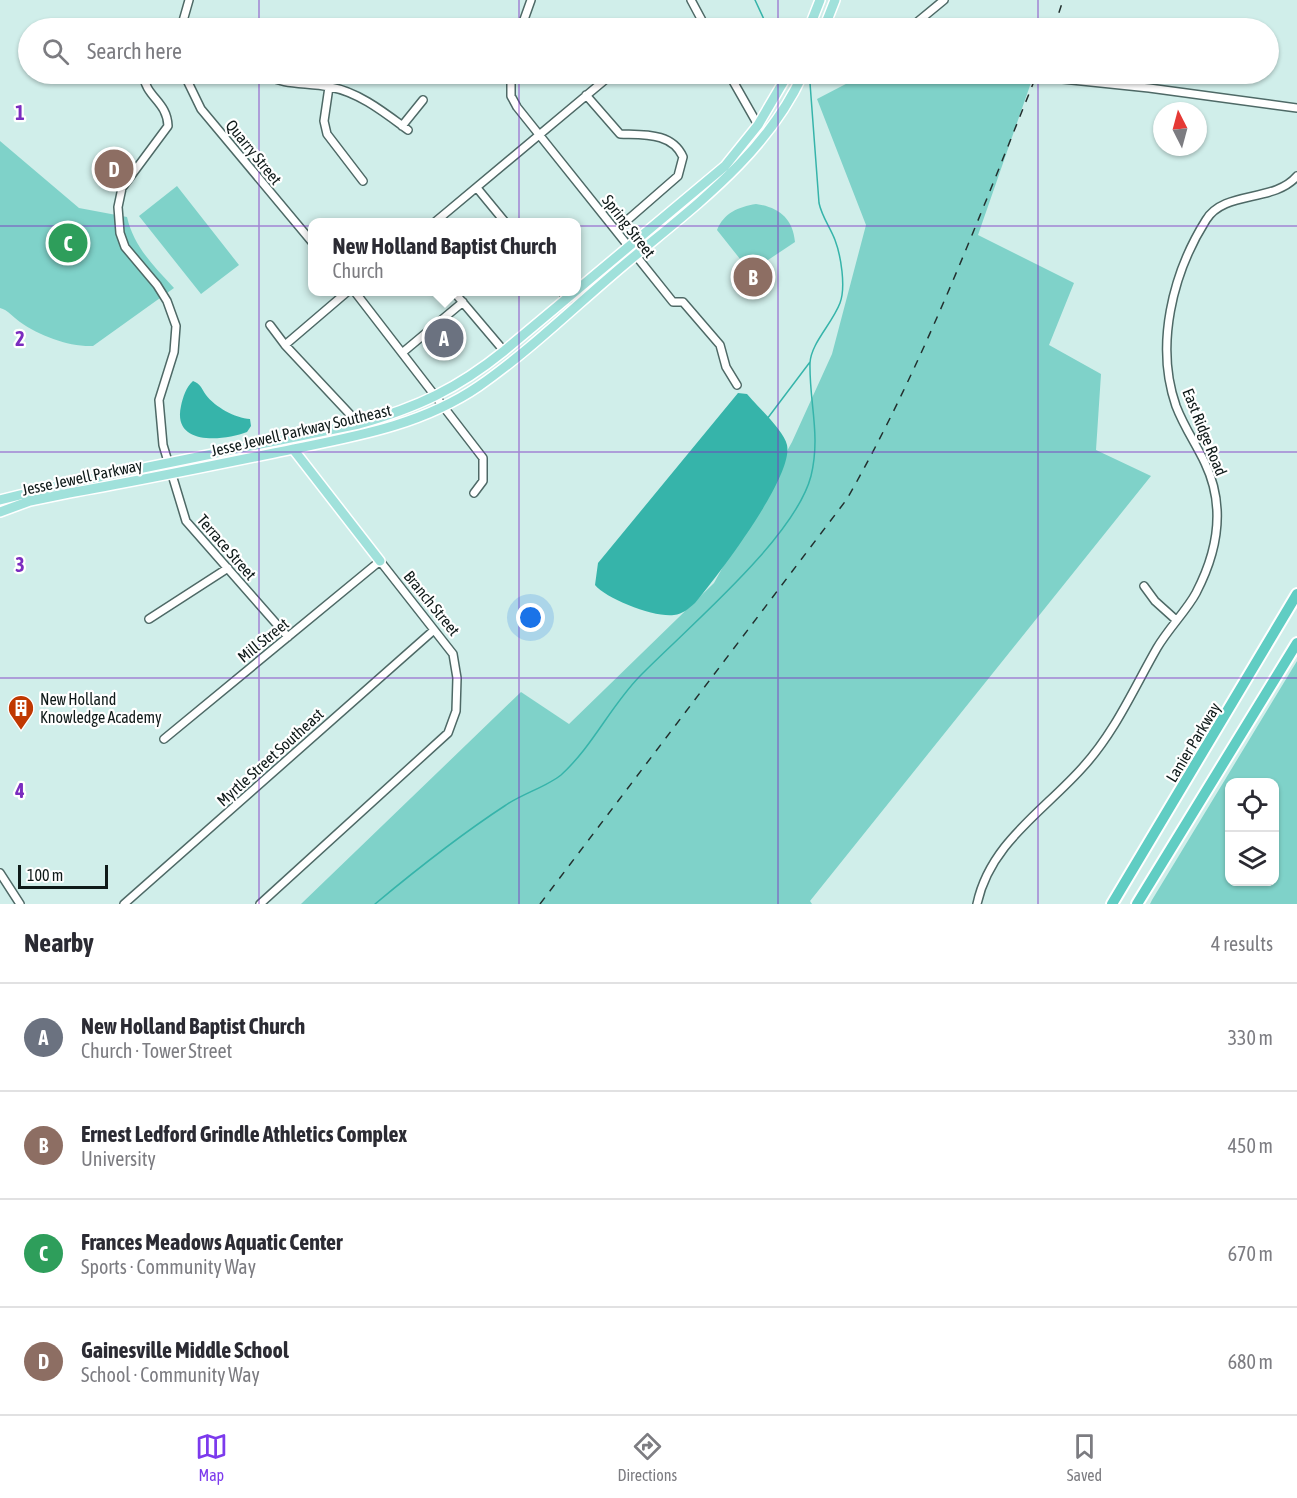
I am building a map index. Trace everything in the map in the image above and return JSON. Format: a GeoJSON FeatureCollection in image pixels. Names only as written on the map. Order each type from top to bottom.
{"type":"FeatureCollection","features":[{"type":"Feature","properties":{"kind":"highway","name":"Lanier Parkway"},"geometry":{"type":"LineString","coordinates":[[1112,904],[1297,594]]}},
{"type":"Feature","properties":{"kind":"highway"},"geometry":{"type":"LineString","coordinates":[[1137,904],[1297,643]]}},
{"type":"Feature","properties":{"kind":"main road"},"geometry":{"type":"LineString","coordinates":[[813,18],[820,0]]}},
{"type":"Feature","properties":{"kind":"main road"},"geometry":{"type":"LineString","coordinates":[[828,18],[835,0]]}},
{"type":"Feature","properties":{"kind":"main road","name":"Jesse Jewell Parkway Southeast"},"geometry":{"type":"LineString","coordinates":[[171,474],[370,434],[443,406],[478,386],[519,355],[725,166],[758,125],[782,84]]}},
{"type":"Feature","properties":{"kind":"main road","name":"Jesse Jewell Parkway Southeast"},"geometry":{"type":"LineString","coordinates":[[581,285],[633,251],[736,171],[772,126],[798,84]]}},
{"type":"Feature","properties":{"kind":"main road","name":"Jesse Jewell Parkway Southeast"},"geometry":{"type":"LineString","coordinates":[[169,463],[360,424],[407,410],[469,379],[504,351],[564,296]]}},
{"type":"Feature","properties":{"kind":"main road","name":"Branch Street"},"geometry":{"type":"LineString","coordinates":[[293,449],[380,561]]}},
{"type":"Feature","properties":{"kind":"main road","name":"Jesse Jewell Parkway"},"geometry":{"type":"LineString","coordinates":[[0,500],[56,485],[169,463]]}},
{"type":"Feature","properties":{"kind":"main road","name":"Jesse Jewell Parkway"},"geometry":{"type":"LineString","coordinates":[[0,512],[30,501],[171,474]]}},
{"type":"Feature","properties":{"kind":"street"},"geometry":{"type":"LineString","coordinates":[[184,18],[189,0]]}},
{"type":"Feature","properties":{"kind":"street"},"geometry":{"type":"LineString","coordinates":[[525,18],[531,0]]}},
{"type":"Feature","properties":{"kind":"street"},"geometry":{"type":"LineString","coordinates":[[691,0],[701,18]]}},
{"type":"Feature","properties":{"kind":"street"},"geometry":{"type":"LineString","coordinates":[[922,18],[944,0]]}},
{"type":"Feature","properties":{"kind":"street","name":"Terrace Street"},"geometry":{"type":"LineString","coordinates":[[145,84],[146,89],[164,107],[168,126],[122,188],[118,219],[125,247],[157,285],[167,301],[176,326],[174,352],[159,400],[160,424],[171,474],[186,521],[288,637]]}},
{"type":"Feature","properties":{"kind":"street","name":"Quarry Street"},"geometry":{"type":"LineString","coordinates":[[189,84],[201,109],[308,237]]}},
{"type":"Feature","properties":{"kind":"street"},"geometry":{"type":"LineString","coordinates":[[287,84],[330,87],[352,93],[405,128],[423,100]]}},
{"type":"Feature","properties":{"kind":"street","name":"Spring Street"},"geometry":{"type":"LineString","coordinates":[[511,84],[511,96],[537,134],[673,302],[683,302],[720,345],[726,367],[737,385]]}},
{"type":"Feature","properties":{"kind":"street"},"geometry":{"type":"LineString","coordinates":[[440,218],[537,134],[600,84]]}},
{"type":"Feature","properties":{"kind":"street"},"geometry":{"type":"LineString","coordinates":[[735,84],[758,125]]}},
{"type":"Feature","properties":{"kind":"street"},"geometry":{"type":"LineString","coordinates":[[1111,84],[1297,108]]}},
{"type":"Feature","properties":{"kind":"street"},"geometry":{"type":"LineString","coordinates":[[330,87],[324,121],[327,135],[363,181]]}},
{"type":"Feature","properties":{"kind":"street"},"geometry":{"type":"LineString","coordinates":[[586,96],[620,134],[653,135],[662,138],[676,147],[684,157],[678,176],[616,230]]}},
{"type":"Feature","properties":{"kind":"street","name":"East Ridge Road"},"geometry":{"type":"LineString","coordinates":[[977,904],[981,888],[992,864],[1012,837],[1083,768],[1102,743],[1175,619],[1196,594],[1219,526],[1218,511],[1208,473],[1176,405],[1167,369],[1165,343],[1178,282],[1202,228],[1216,208],[1272,191],[1297,176]]}},
{"type":"Feature","properties":{"kind":"street"},"geometry":{"type":"LineString","coordinates":[[477,188],[502,218]]}},
{"type":"Feature","properties":{"kind":"street"},"geometry":{"type":"LineString","coordinates":[[285,345],[341,296]]}},
{"type":"Feature","properties":{"kind":"street"},"geometry":{"type":"LineString","coordinates":[[359,296],[483,458],[483,481],[474,493]]}},
{"type":"Feature","properties":{"kind":"street"},"geometry":{"type":"LineString","coordinates":[[458,296],[504,351]]}},
{"type":"Feature","properties":{"kind":"street"},"geometry":{"type":"LineString","coordinates":[[402,353],[463,302]]}},
{"type":"Feature","properties":{"kind":"street"},"geometry":{"type":"LineString","coordinates":[[270,325],[285,345],[360,424]]}},
{"type":"Feature","properties":{"kind":"street","name":"Branch Street"},"geometry":{"type":"LineString","coordinates":[[260,904],[425,755],[452,726],[457,678],[453,654],[380,561]]}},
{"type":"Feature","properties":{"kind":"street","name":"Mill Street"},"geometry":{"type":"LineString","coordinates":[[164,739],[380,561]]}},
{"type":"Feature","properties":{"kind":"street"},"geometry":{"type":"LineString","coordinates":[[149,619],[228,568]]}},
{"type":"Feature","properties":{"kind":"street"},"geometry":{"type":"LineString","coordinates":[[1144,586],[1155,601],[1175,619]]}},
{"type":"Feature","properties":{"kind":"street","name":"Myrtle Street Southeast"},"geometry":{"type":"LineString","coordinates":[[124,904],[434,630]]}},
{"type":"Feature","properties":{"kind":"street"},"geometry":{"type":"LineString","coordinates":[[0,873],[20,904]]}},
{"type":"Feature","properties":{"kind":"shaded area"},"geometry":{"type":"Polygon","coordinates":[[[846,84],[1031,84],[978,235],[1074,283],[1049,345],[1101,374],[1096,450],[1151,476],[810,901],[812,904],[301,904],[521,692],[569,724],[714,583],[792,442],[832,354],[866,225],[817,99],[846,84]]]}},
{"type":"Feature","properties":{"kind":"shaded area"},"geometry":{"type":"Polygon","coordinates":[[[0,141],[79,208],[127,217],[139,247],[174,288],[93,346],[74,345],[46,336],[0,308],[0,141]]]}},
{"type":"Feature","properties":{"kind":"shaded area"},"geometry":{"type":"Polygon","coordinates":[[[177,186],[239,265],[201,294],[139,216],[177,186]]]}},
{"type":"Feature","properties":{"kind":"shaded area"},"geometry":{"type":"Polygon","coordinates":[[[756,204],[771,208],[783,215],[791,226],[795,242],[753,270],[748,269],[717,230],[732,212],[756,204]]]}},
{"type":"Feature","properties":{"kind":"shaded area"},"geometry":{"type":"Polygon","coordinates":[[[193,381],[220,408],[238,417],[250,419],[251,426],[247,432],[213,438],[192,434],[184,428],[180,419],[181,406],[187,389],[193,381]]]}},
{"type":"Feature","properties":{"kind":"shaded area"},"geometry":{"type":"Polygon","coordinates":[[[738,393],[747,394],[776,426],[787,445],[786,460],[779,480],[752,527],[695,603],[685,611],[677,614],[656,614],[609,596],[595,585],[598,563],[738,393]]]}},
{"type":"Feature","properties":{"kind":"shaded area"},"geometry":{"type":"Polygon","coordinates":[[[1297,661],[1297,904],[1150,904],[1225,780],[1225,886],[1279,886],[1279,778],[1226,778],[1297,661]]]}},
{"type":"Feature","properties":{"kind":"waterway"},"geometry":{"type":"LineString","coordinates":[[755,0],[763,18]]}},
{"type":"Feature","properties":{"kind":"waterway"},"geometry":{"type":"LineString","coordinates":[[375,904],[489,816],[561,775],[583,751],[630,687],[711,608],[762,554],[784,527],[801,500],[811,476],[815,447],[810,377],[811,356],[840,303],[843,289],[837,247],[819,203],[810,84]]}},
{"type":"Feature","properties":{"kind":"waterway"},"geometry":{"type":"LineString","coordinates":[[767,419],[810,362]]}},
{"type":"Feature","properties":{"kind":"railway"},"geometry":{"type":"LineString","coordinates":[[1057,18],[1063,0]]}},
{"type":"Feature","properties":{"kind":"railway"},"geometry":{"type":"LineString","coordinates":[[540,904],[847,499],[875,448],[926,343],[1033,84]]}},
{"type":"Feature","properties":{"kind":"place","name":"Gainesville Middle School"},"geometry":{"type":"Point","coordinates":[114,169]}},
{"type":"Feature","properties":{"kind":"place","name":"Frances Meadows Aquatic Center"},"geometry":{"type":"Point","coordinates":[68,243]}},
{"type":"Feature","properties":{"kind":"place","name":"Ernest Ledford Grindle Athletics Complex"},"geometry":{"type":"Point","coordinates":[753,277]}},
{"type":"Feature","properties":{"kind":"place","name":"New Holland Baptist Church"},"geometry":{"type":"Point","coordinates":[444,338]}},
{"type":"Feature","properties":{"kind":"place","name":"New Holland Knowledge Academy"},"geometry":{"type":"Point","coordinates":[21,731]}}]}
